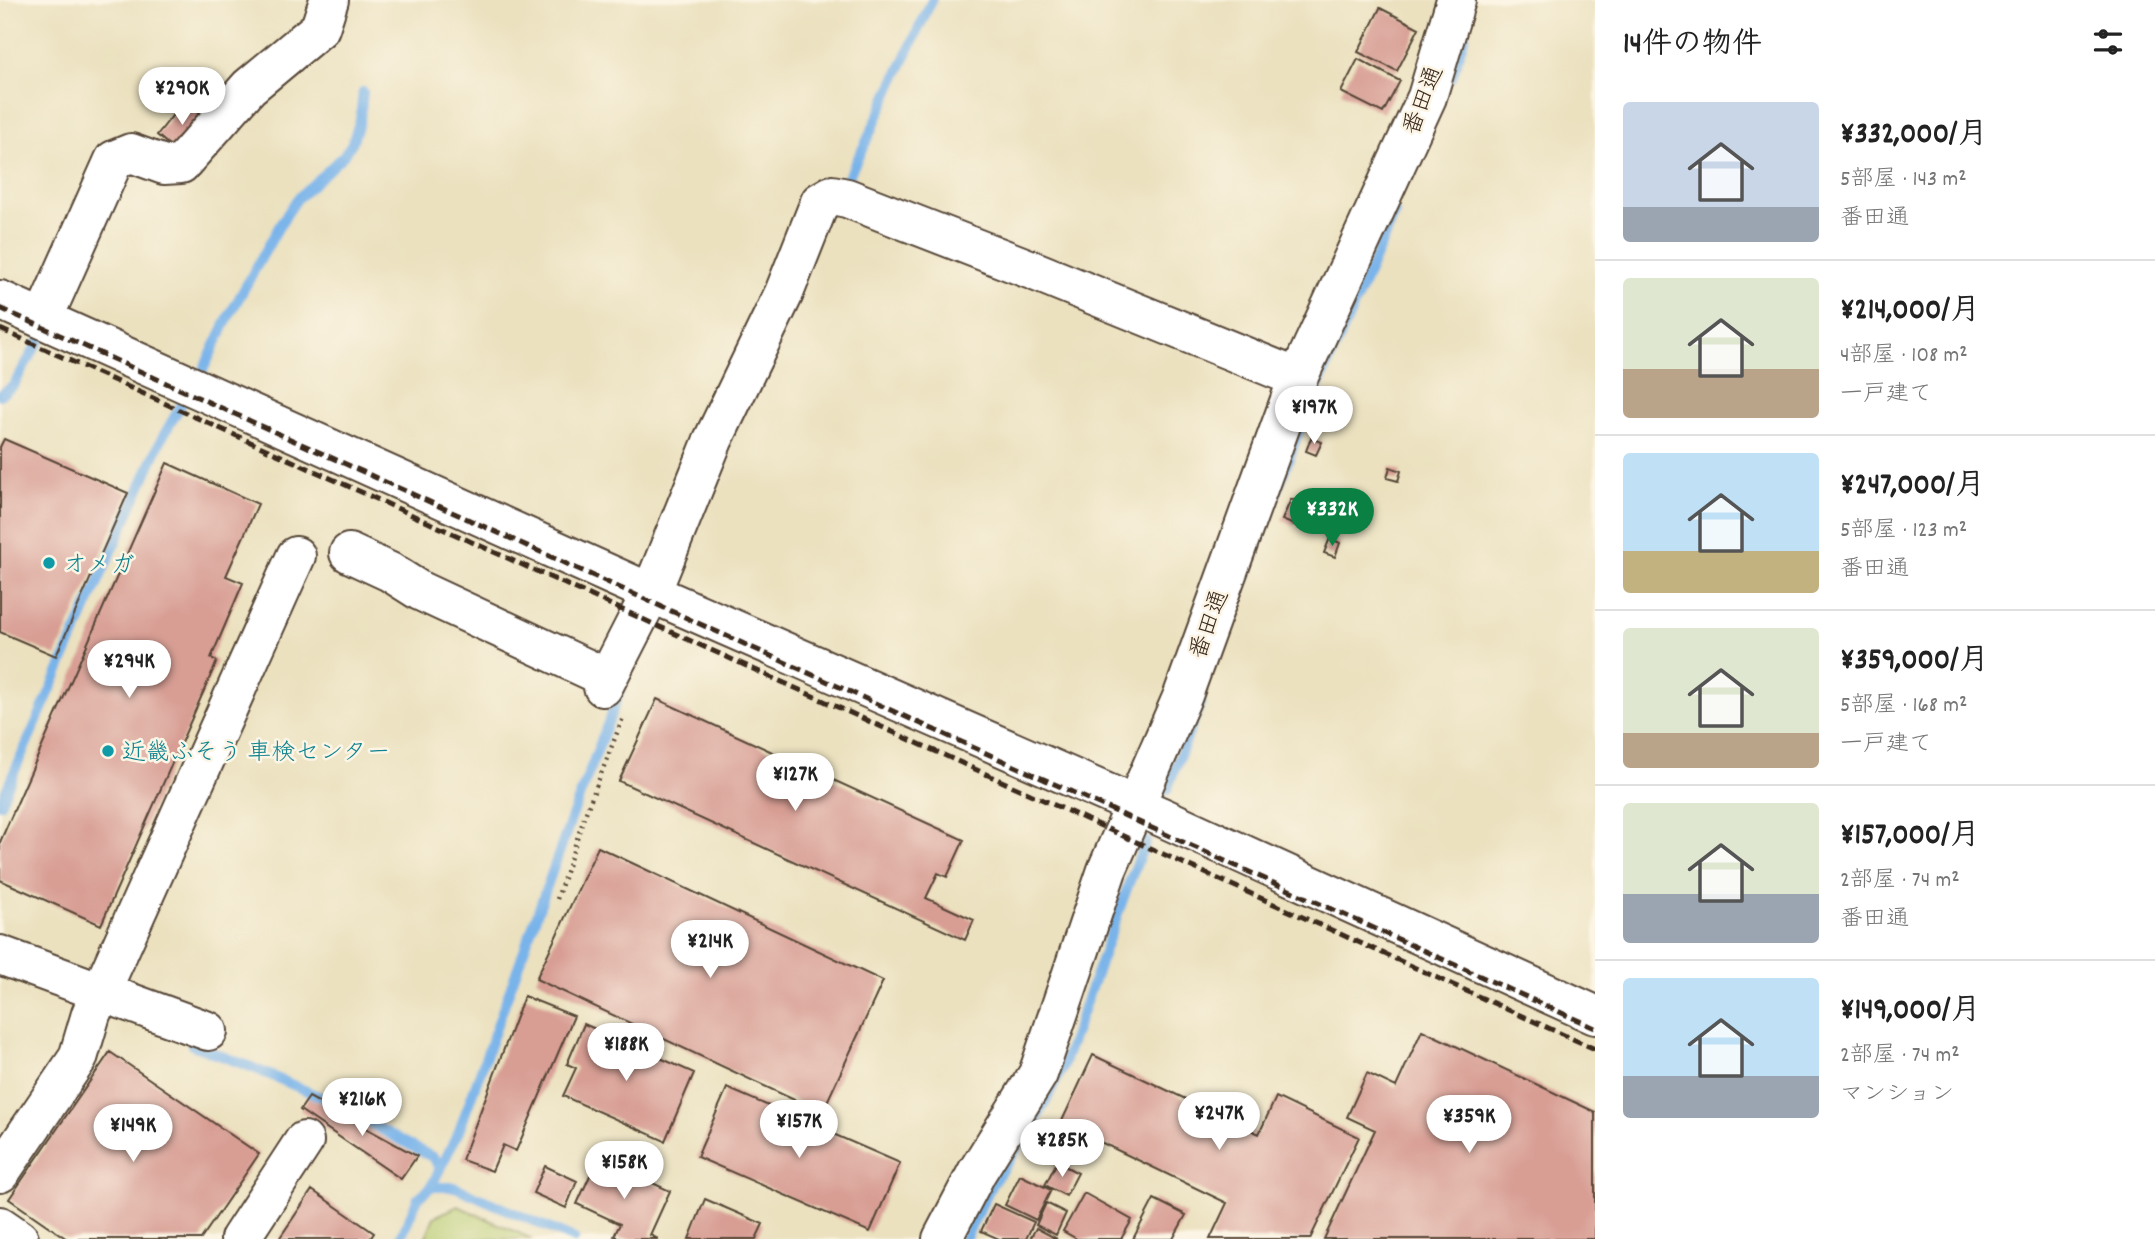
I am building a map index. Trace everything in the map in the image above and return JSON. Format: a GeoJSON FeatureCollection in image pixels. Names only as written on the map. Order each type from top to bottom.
{"type":"FeatureCollection","features":[{"type":"Feature","properties":{"kind":"street"},"geometry":{"type":"LineString","coordinates":[[43,319],[114,160],[131,153],[163,165],[181,164],[249,87],[320,28],[329,0]]}},
{"type":"Feature","properties":{"kind":"street","name":"番田通"},"geometry":{"type":"LineString","coordinates":[[942,1239],[976,1172],[1038,1074],[1107,870],[1183,695],[1298,377],[1427,97],[1456,0]]}},
{"type":"Feature","properties":{"kind":"street"},"geometry":{"type":"LineString","coordinates":[[349,553],[390,572],[420,591],[612,692],[661,597],[713,440],[784,293],[820,202],[839,197],[1032,270],[1298,377]]}},
{"type":"Feature","properties":{"kind":"street"},"geometry":{"type":"LineString","coordinates":[[0,300],[661,597],[1135,806],[1595,1016]]}},
{"type":"Feature","properties":{"kind":"street"},"geometry":{"type":"LineString","coordinates":[[0,1173],[78,1058],[96,1004],[296,556]]}},
{"type":"Feature","properties":{"kind":"street"},"geometry":{"type":"LineString","coordinates":[[0,955],[96,1004],[208,1031]]}},
{"type":"Feature","properties":{"kind":"street"},"geometry":{"type":"LineString","coordinates":[[240,1239],[304,1141]]}},
{"type":"Feature","properties":{"kind":"street"},"geometry":{"type":"LineString","coordinates":[[0,1226],[19,1239]]}},
{"type":"Feature","properties":{"kind":"path"},"geometry":{"type":"LineString","coordinates":[[557,899],[585,815],[612,692]]}},
{"type":"Feature","properties":{"kind":"green space"},"geometry":{"type":"Polygon","coordinates":[[[458,1206],[532,1239],[425,1239],[434,1217],[458,1206]]]}},
{"type":"Feature","properties":{"kind":"building"},"geometry":{"type":"Polygon","coordinates":[[[1380,8],[1419,28],[1397,71],[1358,52],[1380,8]]]}},
{"type":"Feature","properties":{"kind":"building"},"geometry":{"type":"Polygon","coordinates":[[[1358,59],[1400,81],[1383,113],[1341,92],[1358,59]]]}},
{"type":"Feature","properties":{"kind":"building"},"geometry":{"type":"Polygon","coordinates":[[[184,101],[206,119],[179,153],[157,135],[184,101]]]}},
{"type":"Feature","properties":{"kind":"building"},"geometry":{"type":"Polygon","coordinates":[[[1331,404],[1347,410],[1342,423],[1326,417],[1331,404]]]}},
{"type":"Feature","properties":{"kind":"building"},"geometry":{"type":"Polygon","coordinates":[[[1311,438],[1322,442],[1316,455],[1306,451],[1311,438]]]}},
{"type":"Feature","properties":{"kind":"building","name":"オメガ"},"geometry":{"type":"Polygon","coordinates":[[[4,439],[128,493],[56,656],[0,632],[0,447],[4,439]]]}},
{"type":"Feature","properties":{"kind":"building","name":"近畿ふそう 車検センター"},"geometry":{"type":"Polygon","coordinates":[[[167,463],[258,504],[226,576],[243,583],[211,658],[217,661],[101,925],[0,880],[0,842],[167,463]]]}},
{"type":"Feature","properties":{"kind":"building"},"geometry":{"type":"Polygon","coordinates":[[[1390,467],[1401,471],[1398,481],[1387,478],[1390,467]]]}},
{"type":"Feature","properties":{"kind":"building"},"geometry":{"type":"Polygon","coordinates":[[[1291,499],[1302,504],[1294,525],[1282,520],[1291,499]]]}},
{"type":"Feature","properties":{"kind":"building"},"geometry":{"type":"Polygon","coordinates":[[[1330,538],[1340,543],[1335,557],[1324,553],[1330,538]]]}},
{"type":"Feature","properties":{"kind":"building"},"geometry":{"type":"Polygon","coordinates":[[[657,699],[964,840],[947,877],[938,873],[926,898],[974,920],[965,940],[619,781],[657,699]]]}},
{"type":"Feature","properties":{"kind":"building"},"geometry":{"type":"Polygon","coordinates":[[[598,847],[883,981],[822,1113],[536,979],[598,847]]]}},
{"type":"Feature","properties":{"kind":"building"},"geometry":{"type":"Polygon","coordinates":[[[524,996],[574,1016],[516,1151],[503,1145],[492,1171],[462,1160],[524,996]]]}},
{"type":"Feature","properties":{"kind":"building"},"geometry":{"type":"Polygon","coordinates":[[[584,1024],[694,1073],[665,1141],[563,1096],[576,1068],[567,1064],[584,1024]]]}},
{"type":"Feature","properties":{"kind":"building"},"geometry":{"type":"Polygon","coordinates":[[[1422,1030],[1595,1112],[1595,1239],[1324,1239],[1375,1130],[1347,1117],[1367,1073],[1396,1087],[1422,1030]]]}},
{"type":"Feature","properties":{"kind":"building"},"geometry":{"type":"Polygon","coordinates":[[[110,1052],[259,1154],[201,1239],[67,1239],[9,1199],[110,1052]]]}},
{"type":"Feature","properties":{"kind":"building"},"geometry":{"type":"Polygon","coordinates":[[[1093,1055],[1259,1134],[1276,1097],[1359,1137],[1310,1239],[1210,1239],[1227,1203],[1061,1123],[1093,1055]]]}},
{"type":"Feature","properties":{"kind":"building"},"geometry":{"type":"Polygon","coordinates":[[[727,1088],[900,1163],[870,1232],[697,1157],[727,1088]]]}},
{"type":"Feature","properties":{"kind":"building"},"geometry":{"type":"Polygon","coordinates":[[[309,1097],[417,1156],[401,1179],[300,1110],[309,1097]]]}},
{"type":"Feature","properties":{"kind":"building"},"geometry":{"type":"Polygon","coordinates":[[[597,1160],[670,1191],[650,1235],[658,1239],[621,1239],[614,1236],[620,1224],[577,1204],[597,1160]]]}},
{"type":"Feature","properties":{"kind":"building"},"geometry":{"type":"Polygon","coordinates":[[[1057,1162],[1078,1173],[1066,1196],[1045,1185],[1057,1162]]]}},
{"type":"Feature","properties":{"kind":"building"},"geometry":{"type":"Polygon","coordinates":[[[545,1166],[577,1181],[566,1208],[533,1193],[545,1166]]]}},
{"type":"Feature","properties":{"kind":"building"},"geometry":{"type":"Polygon","coordinates":[[[1020,1175],[1051,1190],[1036,1220],[1005,1205],[1020,1175]]]}},
{"type":"Feature","properties":{"kind":"building"},"geometry":{"type":"Polygon","coordinates":[[[312,1190],[374,1233],[370,1239],[279,1239],[312,1190]]]}},
{"type":"Feature","properties":{"kind":"building"},"geometry":{"type":"Polygon","coordinates":[[[1084,1193],[1132,1220],[1121,1239],[1077,1239],[1063,1231],[1084,1193]]]}},
{"type":"Feature","properties":{"kind":"building"},"geometry":{"type":"Polygon","coordinates":[[[705,1199],[763,1224],[756,1239],[689,1239],[705,1199]]]}},
{"type":"Feature","properties":{"kind":"building"},"geometry":{"type":"Polygon","coordinates":[[[1154,1199],[1186,1215],[1173,1239],[1133,1239],[1154,1199]]]}},
{"type":"Feature","properties":{"kind":"building"},"geometry":{"type":"Polygon","coordinates":[[[1046,1203],[1066,1213],[1056,1235],[1036,1225],[1046,1203]]]}},
{"type":"Feature","properties":{"kind":"building"},"geometry":{"type":"Polygon","coordinates":[[[994,1204],[1034,1222],[1026,1239],[999,1239],[981,1231],[994,1204]]]}},
{"type":"Feature","properties":{"kind":"building"},"geometry":{"type":"Polygon","coordinates":[[[1036,1228],[1057,1239],[1030,1239],[1036,1228]]]}},
{"type":"Feature","properties":{"kind":"waterway"},"geometry":{"type":"LineString","coordinates":[[842,189],[932,0]]}},
{"type":"Feature","properties":{"kind":"waterway"},"geometry":{"type":"LineString","coordinates":[[1452,77],[1465,34]]}},
{"type":"Feature","properties":{"kind":"waterway"},"geometry":{"type":"LineString","coordinates":[[203,370],[230,314],[281,223],[297,199],[343,156],[352,143],[360,120],[363,92]]}},
{"type":"Feature","properties":{"kind":"waterway"},"geometry":{"type":"LineString","coordinates":[[1224,637],[1302,423],[1395,213]]}},
{"type":"Feature","properties":{"kind":"waterway"},"geometry":{"type":"LineString","coordinates":[[0,395],[13,386],[42,336]]}},
{"type":"Feature","properties":{"kind":"waterway"},"geometry":{"type":"LineString","coordinates":[[0,804],[162,438],[183,402]]}},
{"type":"Feature","properties":{"kind":"waterway"},"geometry":{"type":"LineString","coordinates":[[431,1187],[459,1131],[574,811],[621,689]]}},
{"type":"Feature","properties":{"kind":"waterway"},"geometry":{"type":"LineString","coordinates":[[1167,790],[1201,701]]}},
{"type":"Feature","properties":{"kind":"waterway"},"geometry":{"type":"LineString","coordinates":[[965,1239],[992,1184],[1034,1125],[1061,1071],[1146,841]]}},
{"type":"Feature","properties":{"kind":"waterway"},"geometry":{"type":"LineString","coordinates":[[192,1045],[323,1098],[434,1158],[439,1169]]}},
{"type":"Feature","properties":{"kind":"waterway"},"geometry":{"type":"LineString","coordinates":[[400,1239],[418,1198],[431,1187],[455,1187],[574,1239]]}},
{"type":"Feature","properties":{"kind":"railway"},"geometry":{"type":"LineString","coordinates":[[0,308],[1595,1028]]}},
{"type":"Feature","properties":{"kind":"railway"},"geometry":{"type":"LineString","coordinates":[[0,329],[1595,1049]]}},
{"type":"Feature","properties":{"kind":"place","name":"オメガ"},"geometry":{"type":"Point","coordinates":[49,563]}},
{"type":"Feature","properties":{"kind":"place","name":"近畿ふそう 車検センター"},"geometry":{"type":"Point","coordinates":[108,751]}}]}
